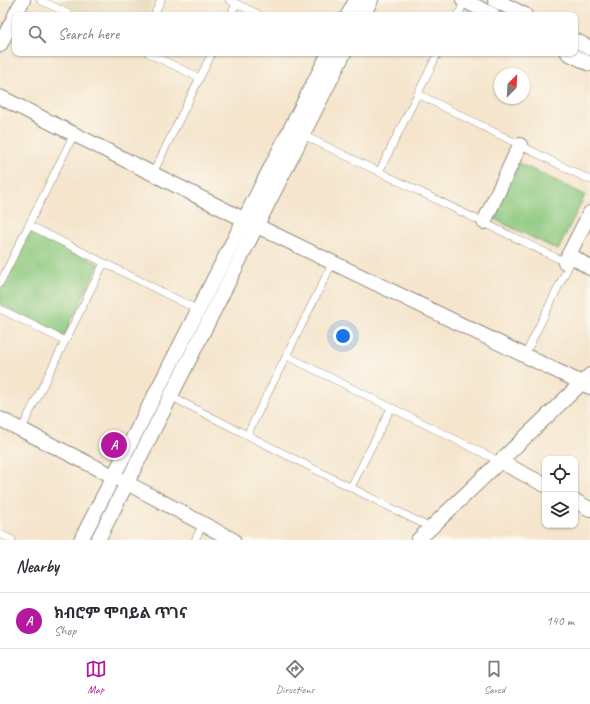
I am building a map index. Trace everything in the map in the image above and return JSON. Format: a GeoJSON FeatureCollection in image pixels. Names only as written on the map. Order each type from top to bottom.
{"type":"FeatureCollection","features":[{"type":"Feature","properties":{"kind":"street"},"geometry":{"type":"LineString","coordinates":[[17,12],[23,0]]}},
{"type":"Feature","properties":{"kind":"street"},"geometry":{"type":"LineString","coordinates":[[350,12],[356,0]]}},
{"type":"Feature","properties":{"kind":"street"},"geometry":{"type":"LineString","coordinates":[[365,12],[371,0]]}},
{"type":"Feature","properties":{"kind":"street"},"geometry":{"type":"LineString","coordinates":[[464,0],[487,12]]}},
{"type":"Feature","properties":{"kind":"street"},"geometry":{"type":"LineString","coordinates":[[495,0],[519,12]]}},
{"type":"Feature","properties":{"kind":"street"},"geometry":{"type":"LineString","coordinates":[[0,45],[12,21]]}},
{"type":"Feature","properties":{"kind":"street"},"geometry":{"type":"LineString","coordinates":[[578,42],[590,48]]}},
{"type":"Feature","properties":{"kind":"street"},"geometry":{"type":"LineString","coordinates":[[98,540],[257,226],[327,56]]}},
{"type":"Feature","properties":{"kind":"street"},"geometry":{"type":"LineString","coordinates":[[81,540],[244,220],[340,56]]}},
{"type":"Feature","properties":{"kind":"street"},"geometry":{"type":"LineString","coordinates":[[574,56],[590,64]]}},
{"type":"Feature","properties":{"kind":"street"},"geometry":{"type":"LineString","coordinates":[[0,97],[244,220],[525,355],[588,382],[418,540]]}},
{"type":"Feature","properties":{"kind":"street"},"geometry":{"type":"LineString","coordinates":[[484,222],[520,145]]}},
{"type":"Feature","properties":{"kind":"street"},"geometry":{"type":"LineString","coordinates":[[590,213],[569,259],[590,268]]}},
{"type":"Feature","properties":{"kind":"street"},"geometry":{"type":"LineString","coordinates":[[0,419],[114,476],[233,540]]}},
{"type":"Feature","properties":{"kind":"street"},"geometry":{"type":"LineString","coordinates":[[501,462],[542,483]]}},
{"type":"Feature","properties":{"kind":"street"},"geometry":{"type":"LineString","coordinates":[[578,503],[590,509]]}},
{"type":"Feature","properties":{"kind":"lane"},"geometry":{"type":"LineString","coordinates":[[40,0],[65,12]]}},
{"type":"Feature","properties":{"kind":"lane"},"geometry":{"type":"LineString","coordinates":[[155,12],[161,0]]}},
{"type":"Feature","properties":{"kind":"lane"},"geometry":{"type":"LineString","coordinates":[[229,0],[253,12]]}},
{"type":"Feature","properties":{"kind":"lane"},"geometry":{"type":"LineString","coordinates":[[459,12],[464,0]]}},
{"type":"Feature","properties":{"kind":"lane"},"geometry":{"type":"LineString","coordinates":[[232,12],[236,4]]}},
{"type":"Feature","properties":{"kind":"lane"},"geometry":{"type":"LineString","coordinates":[[154,56],[200,78]]}},
{"type":"Feature","properties":{"kind":"lane"},"geometry":{"type":"LineString","coordinates":[[153,174],[211,56]]}},
{"type":"Feature","properties":{"kind":"lane"},"geometry":{"type":"LineString","coordinates":[[379,172],[437,56]]}},
{"type":"Feature","properties":{"kind":"lane"},"geometry":{"type":"LineString","coordinates":[[418,94],[590,180]]}},
{"type":"Feature","properties":{"kind":"lane"},"geometry":{"type":"LineString","coordinates":[[296,132],[484,222],[569,259],[525,355]]}},
{"type":"Feature","properties":{"kind":"lane"},"geometry":{"type":"LineString","coordinates":[[0,283],[74,134]]}},
{"type":"Feature","properties":{"kind":"lane"},"geometry":{"type":"LineString","coordinates":[[29,225],[211,316]]}},
{"type":"Feature","properties":{"kind":"lane"},"geometry":{"type":"LineString","coordinates":[[247,435],[333,262]]}},
{"type":"Feature","properties":{"kind":"lane"},"geometry":{"type":"LineString","coordinates":[[20,430],[104,263]]}},
{"type":"Feature","properties":{"kind":"lane"},"geometry":{"type":"LineString","coordinates":[[0,309],[65,341]]}},
{"type":"Feature","properties":{"kind":"lane"},"geometry":{"type":"LineString","coordinates":[[287,356],[501,462]]}},
{"type":"Feature","properties":{"kind":"lane"},"geometry":{"type":"LineString","coordinates":[[157,390],[431,528]]}},
{"type":"Feature","properties":{"kind":"lane"},"geometry":{"type":"LineString","coordinates":[[351,487],[391,408]]}},
{"type":"Feature","properties":{"kind":"lane"},"geometry":{"type":"LineString","coordinates":[[195,540],[203,524]]}},
{"type":"Feature","properties":{"kind":"lane"},"geometry":{"type":"LineString","coordinates":[[0,534],[12,540]]}},
{"type":"Feature","properties":{"kind":"shaded area"},"geometry":{"type":"Polygon","coordinates":[[[54,0],[154,0],[148,12],[77,12],[54,0]]]}},
{"type":"Feature","properties":{"kind":"green space"},"geometry":{"type":"Polygon","coordinates":[[[519,163],[585,195],[558,250],[492,218],[519,163]]]}},
{"type":"Feature","properties":{"kind":"green space"},"geometry":{"type":"Polygon","coordinates":[[[31,230],[99,264],[64,336],[0,304],[0,292],[31,230]]]}},
{"type":"Feature","properties":{"kind":"place","name":"ክብሮም ሞባይል ጥገና"},"geometry":{"type":"Point","coordinates":[114,445]}}]}
